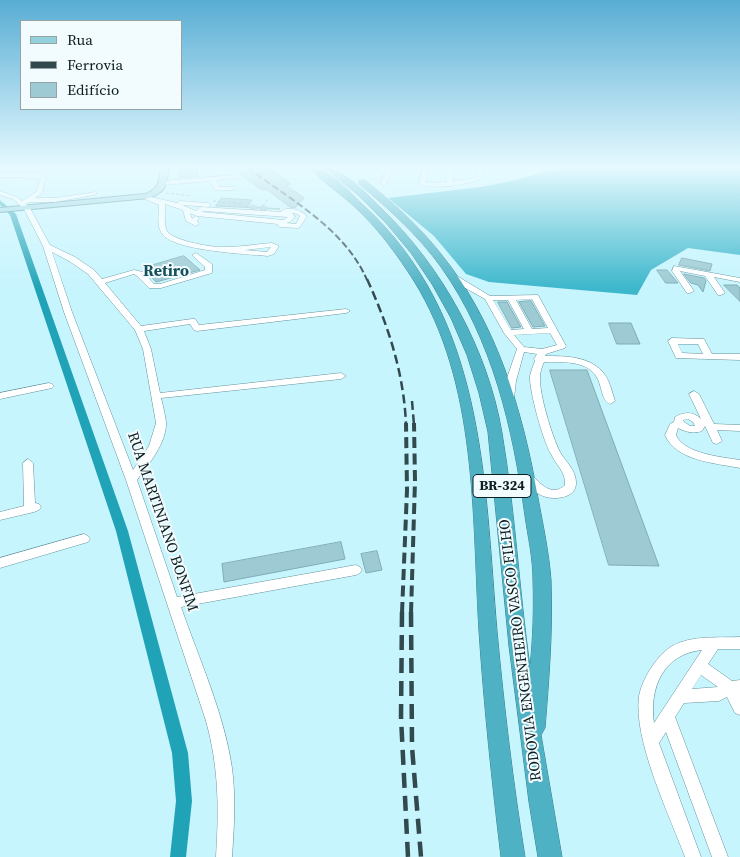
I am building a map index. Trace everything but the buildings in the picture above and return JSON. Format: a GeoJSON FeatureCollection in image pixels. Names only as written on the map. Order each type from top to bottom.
{"type":"FeatureCollection","features":[{"type":"Feature","properties":{"kind":"highway","name":"RODOVIA ENGENHEIRO VASCO FILHO"},"geometry":{"type":"LineString","coordinates":[[361,208],[379,225],[402,254],[432,306],[458,369],[467,405],[474,450],[490,664],[505,804],[513,857]]}},
{"type":"Feature","properties":{"kind":"highway","name":"RODOVIA ENGENHEIRO VASCO FILHO"},"geometry":{"type":"LineString","coordinates":[[377,208],[392,223],[429,270],[462,329],[478,367],[489,403],[501,475],[518,646],[540,802],[550,857]]}},
{"type":"Feature","properties":{"kind":"highway"},"geometry":{"type":"LineString","coordinates":[[392,208],[419,234],[454,278],[468,301],[481,328],[508,402],[528,478],[542,578],[540,667],[534,756]]}},
{"type":"Feature","properties":{"kind":"highway"},"geometry":{"type":"LineString","coordinates":[[429,270],[451,292],[481,328]]}},
{"type":"Feature","properties":{"kind":"street","name":"RUA MARTINIANO BONFIM"},"geometry":{"type":"LineString","coordinates":[[26,208],[47,246],[68,312],[131,480],[209,706],[224,768],[226,825],[224,857]]}},
{"type":"Feature","properties":{"kind":"street"},"geometry":{"type":"LineString","coordinates":[[162,208],[163,228],[168,237],[186,243],[228,249],[268,254],[275,246],[228,249]]}},
{"type":"Feature","properties":{"kind":"street"},"geometry":{"type":"LineString","coordinates":[[186,208],[187,218],[190,222],[196,224],[194,221],[198,214]]}},
{"type":"Feature","properties":{"kind":"street"},"geometry":{"type":"LineString","coordinates":[[186,208],[198,214],[298,226],[304,216],[299,212],[272,210]]}},
{"type":"Feature","properties":{"kind":"street"},"geometry":{"type":"LineString","coordinates":[[188,208],[198,214],[283,222],[288,222],[292,217],[198,214]]}},
{"type":"Feature","properties":{"kind":"street"},"geometry":{"type":"LineString","coordinates":[[47,246],[76,262],[100,282],[139,330],[144,339],[161,423],[159,437],[153,449],[131,480]]}},
{"type":"Feature","properties":{"kind":"street"},"geometry":{"type":"LineString","coordinates":[[100,282],[134,272],[140,274],[152,286],[161,286],[209,271],[209,266],[196,255]]}},
{"type":"Feature","properties":{"kind":"street"},"geometry":{"type":"LineString","coordinates":[[690,291],[676,271],[677,268],[740,280]]}},
{"type":"Feature","properties":{"kind":"street"},"geometry":{"type":"LineString","coordinates":[[708,274],[721,293]]}},
{"type":"Feature","properties":{"kind":"street"},"geometry":{"type":"LineString","coordinates":[[454,278],[488,298],[508,333],[520,349],[588,365],[599,372],[610,401]]}},
{"type":"Feature","properties":{"kind":"street"},"geometry":{"type":"LineString","coordinates":[[510,297],[530,332]]}},
{"type":"Feature","properties":{"kind":"street"},"geometry":{"type":"LineString","coordinates":[[488,298],[535,297],[562,346],[540,355]]}},
{"type":"Feature","properties":{"kind":"street"},"geometry":{"type":"LineString","coordinates":[[139,330],[192,321],[197,328],[346,310]]}},
{"type":"Feature","properties":{"kind":"street"},"geometry":{"type":"LineString","coordinates":[[508,333],[554,330]]}},
{"type":"Feature","properties":{"kind":"street"},"geometry":{"type":"LineString","coordinates":[[709,356],[701,341],[672,340],[679,356],[740,357]]}},
{"type":"Feature","properties":{"kind":"street"},"geometry":{"type":"LineString","coordinates":[[508,402],[511,381],[520,349]]}},
{"type":"Feature","properties":{"kind":"street"},"geometry":{"type":"LineString","coordinates":[[528,478],[542,491],[549,494],[565,492],[570,488],[571,482],[570,475],[555,453],[536,386],[535,374],[540,355]]}},
{"type":"Feature","properties":{"kind":"street"},"geometry":{"type":"LineString","coordinates":[[156,396],[341,376]]}},
{"type":"Feature","properties":{"kind":"street"},"geometry":{"type":"LineString","coordinates":[[0,396],[49,386]]}},
{"type":"Feature","properties":{"kind":"street"},"geometry":{"type":"LineString","coordinates":[[694,394],[717,441]]}},
{"type":"Feature","properties":{"kind":"street"},"geometry":{"type":"LineString","coordinates":[[679,424],[674,426],[670,434],[671,440],[682,449],[702,457],[740,464]]}},
{"type":"Feature","properties":{"kind":"street"},"geometry":{"type":"LineString","coordinates":[[710,427],[740,428]]}},
{"type":"Feature","properties":{"kind":"street"},"geometry":{"type":"LineString","coordinates":[[0,516],[33,508],[28,463]]}},
{"type":"Feature","properties":{"kind":"street"},"geometry":{"type":"LineString","coordinates":[[0,563],[84,539]]}},
{"type":"Feature","properties":{"kind":"street"},"geometry":{"type":"LineString","coordinates":[[173,604],[356,570]]}},
{"type":"Feature","properties":{"kind":"street"},"geometry":{"type":"LineString","coordinates":[[693,857],[650,743],[645,714],[646,695],[654,676],[667,659],[677,650],[691,646],[740,643]]}},
{"type":"Feature","properties":{"kind":"street"},"geometry":{"type":"LineString","coordinates":[[650,743],[713,645]]}},
{"type":"Feature","properties":{"kind":"street"},"geometry":{"type":"LineString","coordinates":[[700,666],[735,688],[740,708]]}},
{"type":"Feature","properties":{"kind":"street"},"geometry":{"type":"LineString","coordinates":[[680,697],[719,694],[735,688]]}},
{"type":"Feature","properties":{"kind":"street"},"geometry":{"type":"LineString","coordinates":[[667,716],[720,857]]}},
{"type":"Feature","properties":{"kind":"shaded area"},"geometry":{"type":"Polygon","coordinates":[[[400,208],[740,208],[740,255],[688,248],[651,270],[637,295],[489,282],[466,274],[434,236],[400,208]]]}},
{"type":"Feature","properties":{"kind":"waterway"},"geometry":{"type":"LineString","coordinates":[[6,208],[13,214],[122,531],[180,753],[184,801],[178,857]]}},
{"type":"Feature","properties":{"kind":"tunnel"},"geometry":{"type":"LineString","coordinates":[[250,208],[271,210]]}},
{"type":"Feature","properties":{"kind":"railway"},"geometry":{"type":"LineString","coordinates":[[304,208],[345,245],[367,280]]}},
{"type":"Feature","properties":{"kind":"railway"},"geometry":{"type":"LineString","coordinates":[[367,279],[382,314],[394,350],[402,387],[406,425]]}},
{"type":"Feature","properties":{"kind":"railway"},"geometry":{"type":"LineString","coordinates":[[412,401],[414,425]]}},
{"type":"Feature","properties":{"kind":"railway"},"geometry":{"type":"LineString","coordinates":[[402,613],[407,490],[406,423]]}},
{"type":"Feature","properties":{"kind":"railway"},"geometry":{"type":"LineString","coordinates":[[411,613],[415,481],[414,423]]}},
{"type":"Feature","properties":{"kind":"railway"},"geometry":{"type":"LineString","coordinates":[[402,612],[401,717],[408,857]]}},
{"type":"Feature","properties":{"kind":"railway"},"geometry":{"type":"LineString","coordinates":[[411,613],[412,747],[421,857]]}},
{"type":"Feature","properties":{"kind":"district","name":"Retiro"},"geometry":{"type":"Point","coordinates":[166,272]}}]}
